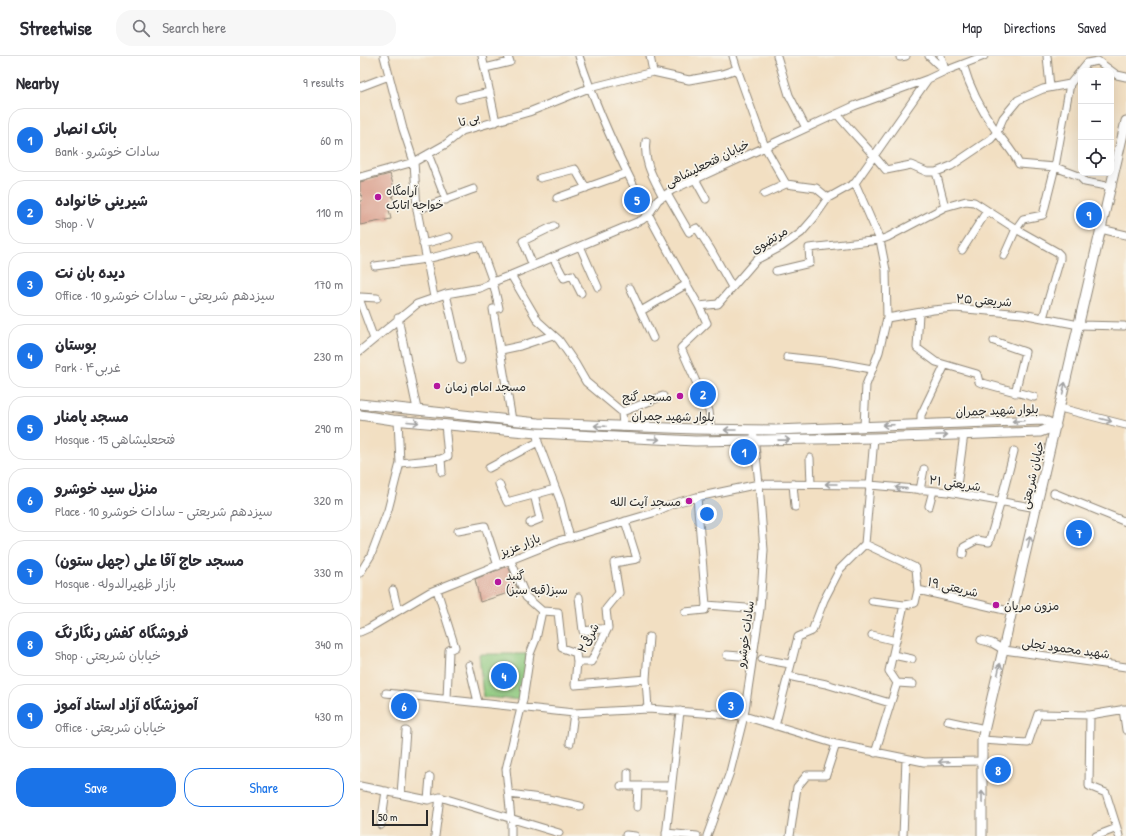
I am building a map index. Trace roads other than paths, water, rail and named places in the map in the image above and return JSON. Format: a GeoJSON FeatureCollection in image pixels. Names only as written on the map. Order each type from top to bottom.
{"type":"FeatureCollection","features":[{"type":"Feature","properties":{"kind":"main road","name":"خیابان شریعتی"},"geometry":{"type":"LineString","coordinates":[[982,836],[982,740],[1112,187],[1126,121]]}},
{"type":"Feature","properties":{"kind":"main road","name":"بلوار شهید چمران"},"geometry":{"type":"LineString","coordinates":[[360,404],[538,423],[711,430],[754,430],[1043,420],[1056,426]]}},
{"type":"Feature","properties":{"kind":"main road","name":"بلوار شهید چمران"},"geometry":{"type":"LineString","coordinates":[[360,415],[445,424],[538,438],[695,441],[874,438],[1040,432],[1056,426]]}},
{"type":"Feature","properties":{"kind":"main road"},"geometry":{"type":"LineString","coordinates":[[538,423],[538,438]]}},
{"type":"Feature","properties":{"kind":"main road"},"geometry":{"type":"LineString","coordinates":[[957,423],[960,434]]}},
{"type":"Feature","properties":{"kind":"street"},"geometry":{"type":"LineString","coordinates":[[384,56],[403,129],[414,162],[417,210],[434,297]]}},
{"type":"Feature","properties":{"kind":"street"},"geometry":{"type":"LineString","coordinates":[[482,56],[496,122]]}},
{"type":"Feature","properties":{"kind":"street"},"geometry":{"type":"LineString","coordinates":[[485,68],[510,62],[508,56]]}},
{"type":"Feature","properties":{"kind":"street"},"geometry":{"type":"LineString","coordinates":[[579,56],[589,88],[627,172],[707,322],[681,348],[709,411],[711,430]]}},
{"type":"Feature","properties":{"kind":"street"},"geometry":{"type":"LineString","coordinates":[[650,56],[653,72],[689,80],[722,74],[737,69]]}},
{"type":"Feature","properties":{"kind":"street"},"geometry":{"type":"LineString","coordinates":[[733,56],[765,147],[786,184]]}},
{"type":"Feature","properties":{"kind":"street"},"geometry":{"type":"LineString","coordinates":[[777,56],[789,95],[806,128]]}},
{"type":"Feature","properties":{"kind":"street"},"geometry":{"type":"LineString","coordinates":[[900,56],[906,56]]}},
{"type":"Feature","properties":{"kind":"street"},"geometry":{"type":"LineString","coordinates":[[929,56],[945,71]]}},
{"type":"Feature","properties":{"kind":"street"},"geometry":{"type":"LineString","coordinates":[[941,56],[945,71]]}},
{"type":"Feature","properties":{"kind":"street","name":"خیابان فتحعلیشاهی"},"geometry":{"type":"LineString","coordinates":[[360,351],[398,318],[418,304],[434,297],[480,288],[642,220],[649,214],[658,200],[672,190],[837,114],[984,56]]}},
{"type":"Feature","properties":{"kind":"street"},"geometry":{"type":"LineString","coordinates":[[1047,56],[1050,87]]}},
{"type":"Feature","properties":{"kind":"street"},"geometry":{"type":"LineString","coordinates":[[1004,256],[1016,229],[1023,219],[1043,215],[1055,167],[1070,84],[1087,63],[1098,61],[1117,75],[1126,77]]}},
{"type":"Feature","properties":{"kind":"street"},"geometry":{"type":"LineString","coordinates":[[963,64],[968,81],[978,104],[1015,155],[1019,164],[1055,167],[1079,176],[1085,182],[1112,187]]}},
{"type":"Feature","properties":{"kind":"street","name":"بی تا"},"geometry":{"type":"LineString","coordinates":[[360,177],[414,162],[446,144],[462,131],[529,112],[589,88],[653,72]]}},
{"type":"Feature","properties":{"kind":"street"},"geometry":{"type":"LineString","coordinates":[[360,87],[389,76]]}},
{"type":"Feature","properties":{"kind":"street"},"geometry":{"type":"LineString","coordinates":[[764,194],[786,184],[816,188],[828,198],[856,183],[928,79]]}},
{"type":"Feature","properties":{"kind":"street"},"geometry":{"type":"LineString","coordinates":[[837,114],[852,133],[886,170],[911,165],[927,172],[936,172],[951,166],[991,139],[997,132],[1004,118],[1018,100],[1043,89],[1070,84]]}},
{"type":"Feature","properties":{"kind":"street"},"geometry":{"type":"LineString","coordinates":[[459,99],[490,92]]}},
{"type":"Feature","properties":{"kind":"street"},"geometry":{"type":"LineString","coordinates":[[646,141],[645,152],[650,171],[689,232],[697,228],[732,287]]}},
{"type":"Feature","properties":{"kind":"street"},"geometry":{"type":"LineString","coordinates":[[428,154],[446,200]]}},
{"type":"Feature","properties":{"kind":"street"},"geometry":{"type":"LineString","coordinates":[[540,178],[575,169],[586,188]]}},
{"type":"Feature","properties":{"kind":"street"},"geometry":{"type":"LineString","coordinates":[[557,198],[627,172]]}},
{"type":"Feature","properties":{"kind":"street"},"geometry":{"type":"LineString","coordinates":[[936,172],[945,207]]}},
{"type":"Feature","properties":{"kind":"street"},"geometry":{"type":"LineString","coordinates":[[695,179],[706,199]]}},
{"type":"Feature","properties":{"kind":"street"},"geometry":{"type":"LineString","coordinates":[[856,183],[880,240],[886,270],[887,318],[879,352],[866,385],[864,426]]}},
{"type":"Feature","properties":{"kind":"street"},"geometry":{"type":"LineString","coordinates":[[417,210],[474,189]]}},
{"type":"Feature","properties":{"kind":"street","name":"مرتضوی"},"geometry":{"type":"LineString","coordinates":[[699,306],[718,304],[756,260],[781,247],[801,233],[828,198]]}},
{"type":"Feature","properties":{"kind":"street"},"geometry":{"type":"LineString","coordinates":[[776,271],[810,263],[810,248],[880,240],[945,207],[970,201],[1058,252],[1060,255],[1043,318]]}},
{"type":"Feature","properties":{"kind":"street"},"geometry":{"type":"LineString","coordinates":[[962,250],[987,211]]}},
{"type":"Feature","properties":{"kind":"street"},"geometry":{"type":"LineString","coordinates":[[533,266],[522,241],[554,226]]}},
{"type":"Feature","properties":{"kind":"street"},"geometry":{"type":"LineString","coordinates":[[1101,229],[1126,235]]}},
{"type":"Feature","properties":{"kind":"street"},"geometry":{"type":"LineString","coordinates":[[423,244],[449,237]]}},
{"type":"Feature","properties":{"kind":"street"},"geometry":{"type":"LineString","coordinates":[[375,266],[426,259],[480,246],[499,308],[493,309],[512,420]]}},
{"type":"Feature","properties":{"kind":"street"},"geometry":{"type":"LineString","coordinates":[[580,246],[598,287]]}},
{"type":"Feature","properties":{"kind":"street"},"geometry":{"type":"LineString","coordinates":[[553,257],[564,278],[572,275],[581,293]]}},
{"type":"Feature","properties":{"kind":"street"},"geometry":{"type":"LineString","coordinates":[[511,276],[538,321],[559,340],[586,382],[622,412],[623,427]]}},
{"type":"Feature","properties":{"kind":"street"},"geometry":{"type":"LineString","coordinates":[[641,311],[687,284]]}},
{"type":"Feature","properties":{"kind":"street"},"geometry":{"type":"LineString","coordinates":[[630,288],[653,338]]}},
{"type":"Feature","properties":{"kind":"street"},"geometry":{"type":"LineString","coordinates":[[446,294],[461,360]]}},
{"type":"Feature","properties":{"kind":"street"},"geometry":{"type":"LineString","coordinates":[[360,296],[377,298]]}},
{"type":"Feature","properties":{"kind":"street"},"geometry":{"type":"LineString","coordinates":[[360,301],[374,339]]}},
{"type":"Feature","properties":{"kind":"street","name":"شریعتی ۲۵"},"geometry":{"type":"LineString","coordinates":[[887,318],[933,310],[955,308],[1022,314],[1079,325],[1124,326]]}},
{"type":"Feature","properties":{"kind":"street"},"geometry":{"type":"LineString","coordinates":[[919,313],[917,348],[936,362],[977,374],[979,382],[1034,398]]}},
{"type":"Feature","properties":{"kind":"street"},"geometry":{"type":"LineString","coordinates":[[398,318],[417,409]]}},
{"type":"Feature","properties":{"kind":"street"},"geometry":{"type":"LineString","coordinates":[[501,350],[520,346],[553,335]]}},
{"type":"Feature","properties":{"kind":"street"},"geometry":{"type":"LineString","coordinates":[[994,341],[1025,352],[1015,393]]}},
{"type":"Feature","properties":{"kind":"street"},"geometry":{"type":"LineString","coordinates":[[787,357],[833,362],[872,369]]}},
{"type":"Feature","properties":{"kind":"street"},"geometry":{"type":"LineString","coordinates":[[921,424],[921,416],[945,365]]}},
{"type":"Feature","properties":{"kind":"street"},"geometry":{"type":"LineString","coordinates":[[622,412],[663,396]]}},
{"type":"Feature","properties":{"kind":"street"},"geometry":{"type":"LineString","coordinates":[[1060,408],[1126,425]]}},
{"type":"Feature","properties":{"kind":"street"},"geometry":{"type":"LineString","coordinates":[[360,573],[371,555],[388,510],[400,462],[398,420]]}},
{"type":"Feature","properties":{"kind":"street"},"geometry":{"type":"LineString","coordinates":[[400,462],[441,459],[448,456],[445,424]]}},
{"type":"Feature","properties":{"kind":"street","name":"سادات خوشرو"},"geometry":{"type":"LineString","coordinates":[[708,836],[730,772],[744,716],[760,609],[764,550],[754,430]]}},
{"type":"Feature","properties":{"kind":"street"},"geometry":{"type":"LineString","coordinates":[[956,493],[960,434]]}},
{"type":"Feature","properties":{"kind":"street"},"geometry":{"type":"LineString","coordinates":[[489,468],[538,438],[560,500],[570,538]]}},
{"type":"Feature","properties":{"kind":"street"},"geometry":{"type":"LineString","coordinates":[[775,726],[798,637],[812,631],[824,600],[840,569],[865,544],[874,438]]}},
{"type":"Feature","properties":{"kind":"street"},"geometry":{"type":"LineString","coordinates":[[962,554],[964,547],[977,540],[989,542],[1002,501],[1014,451]]}},
{"type":"Feature","properties":{"kind":"street"},"geometry":{"type":"LineString","coordinates":[[810,458],[811,484]]}},
{"type":"Feature","properties":{"kind":"street"},"geometry":{"type":"LineString","coordinates":[[441,459],[442,472]]}},
{"type":"Feature","properties":{"kind":"street"},"geometry":{"type":"LineString","coordinates":[[920,490],[924,469]]}},
{"type":"Feature","properties":{"kind":"street"},"geometry":{"type":"LineString","coordinates":[[499,484],[507,502],[555,489]]}},
{"type":"Feature","properties":{"kind":"street","name":"بازار عزیز"},"geometry":{"type":"LineString","coordinates":[[360,632],[430,592],[558,541],[625,522],[653,513],[675,503],[697,497],[759,484],[793,484]]}},
{"type":"Feature","properties":{"kind":"street"},"geometry":{"type":"LineString","coordinates":[[793,484],[796,507]]}},
{"type":"Feature","properties":{"kind":"street","name":"شریعتی ۲۱"},"geometry":{"type":"LineString","coordinates":[[793,484],[870,485],[956,493],[1037,508]]}},
{"type":"Feature","properties":{"kind":"street"},"geometry":{"type":"LineString","coordinates":[[930,506],[933,491]]}},
{"type":"Feature","properties":{"kind":"street"},"geometry":{"type":"LineString","coordinates":[[1054,493],[1126,522]]}},
{"type":"Feature","properties":{"kind":"street"},"geometry":{"type":"LineString","coordinates":[[530,523],[540,519],[534,494]]}},
{"type":"Feature","properties":{"kind":"street"},"geometry":{"type":"LineString","coordinates":[[685,612],[705,610],[706,605],[697,497]]}},
{"type":"Feature","properties":{"kind":"street","name":"شرقی۲"},"geometry":{"type":"LineString","coordinates":[[625,522],[637,559],[614,563],[619,593],[606,609],[608,628],[591,662],[578,662],[575,685],[646,679]]}},
{"type":"Feature","properties":{"kind":"street"},"geometry":{"type":"LineString","coordinates":[[458,531],[485,526],[498,566]]}},
{"type":"Feature","properties":{"kind":"street","name":"شریعتی ۱۹"},"geometry":{"type":"LineString","coordinates":[[865,544],[916,568],[918,590],[1012,612]]}},
{"type":"Feature","properties":{"kind":"street"},"geometry":{"type":"LineString","coordinates":[[511,561],[526,597],[542,611],[558,612],[562,648],[576,653],[578,662]]}},
{"type":"Feature","properties":{"kind":"street"},"geometry":{"type":"LineString","coordinates":[[393,590],[398,611]]}},
{"type":"Feature","properties":{"kind":"street"},"geometry":{"type":"LineString","coordinates":[[438,590],[455,647],[449,650],[447,699]]}},
{"type":"Feature","properties":{"kind":"street"},"geometry":{"type":"LineString","coordinates":[[872,601],[904,605],[915,603],[918,590]]}},
{"type":"Feature","properties":{"kind":"street"},"geometry":{"type":"LineString","coordinates":[[579,597],[583,631],[608,628]]}},
{"type":"Feature","properties":{"kind":"street"},"geometry":{"type":"LineString","coordinates":[[706,605],[760,609]]}},
{"type":"Feature","properties":{"kind":"street"},"geometry":{"type":"LineString","coordinates":[[904,605],[889,671],[898,683],[913,684]]}},
{"type":"Feature","properties":{"kind":"street"},"geometry":{"type":"LineString","coordinates":[[511,836],[511,819],[506,769],[522,708],[530,654],[536,639],[542,611]]}},
{"type":"Feature","properties":{"kind":"street"},"geometry":{"type":"LineString","coordinates":[[872,635],[896,640]]}},
{"type":"Feature","properties":{"kind":"street"},"geometry":{"type":"LineString","coordinates":[[648,709],[646,679],[649,637]]}},
{"type":"Feature","properties":{"kind":"street","name":"شهید محمود تجلی"},"geometry":{"type":"LineString","coordinates":[[981,640],[992,643],[1004,650],[1126,667]]}},
{"type":"Feature","properties":{"kind":"street"},"geometry":{"type":"LineString","coordinates":[[727,655],[753,657]]}},
{"type":"Feature","properties":{"kind":"street"},"geometry":{"type":"LineString","coordinates":[[893,655],[912,659]]}},
{"type":"Feature","properties":{"kind":"street"},"geometry":{"type":"LineString","coordinates":[[762,659],[790,664]]}},
{"type":"Feature","properties":{"kind":"street"},"geometry":{"type":"LineString","coordinates":[[469,665],[478,702]]}},
{"type":"Feature","properties":{"kind":"street"},"geometry":{"type":"LineString","coordinates":[[788,676],[826,684],[890,703]]}},
{"type":"Feature","properties":{"kind":"street"},"geometry":{"type":"LineString","coordinates":[[875,753],[890,703],[898,683]]}},
{"type":"Feature","properties":{"kind":"street"},"geometry":{"type":"LineString","coordinates":[[386,693],[574,713],[648,709],[744,716],[836,744],[906,759],[924,762],[982,761]]}},
{"type":"Feature","properties":{"kind":"street"},"geometry":{"type":"LineString","coordinates":[[982,740],[1028,743],[1038,714],[1090,715],[1125,709],[1126,730]]}},
{"type":"Feature","properties":{"kind":"street"},"geometry":{"type":"LineString","coordinates":[[680,711],[666,834],[697,836]]}},
{"type":"Feature","properties":{"kind":"street"},"geometry":{"type":"LineString","coordinates":[[570,743],[574,713]]}},
{"type":"Feature","properties":{"kind":"street"},"geometry":{"type":"LineString","coordinates":[[1090,715],[1089,786],[1106,793],[1119,836]]}},
{"type":"Feature","properties":{"kind":"street"},"geometry":{"type":"LineString","coordinates":[[948,721],[985,729]]}},
{"type":"Feature","properties":{"kind":"street"},"geometry":{"type":"LineString","coordinates":[[402,794],[406,731]]}},
{"type":"Feature","properties":{"kind":"street"},"geometry":{"type":"LineString","coordinates":[[790,836],[797,787],[808,775],[826,775],[836,744]]}},
{"type":"Feature","properties":{"kind":"street"},"geometry":{"type":"LineString","coordinates":[[903,836],[906,759]]}},
{"type":"Feature","properties":{"kind":"street"},"geometry":{"type":"LineString","coordinates":[[628,773],[624,786],[671,786]]}},
{"type":"Feature","properties":{"kind":"street"},"geometry":{"type":"LineString","coordinates":[[428,800],[430,777]]}},
{"type":"Feature","properties":{"kind":"street"},"geometry":{"type":"LineString","coordinates":[[360,786],[428,800],[440,797],[559,833]]}},
{"type":"Feature","properties":{"kind":"street"},"geometry":{"type":"LineString","coordinates":[[637,807],[638,786]]}},
{"type":"Feature","properties":{"kind":"street"},"geometry":{"type":"LineString","coordinates":[[381,825],[386,791]]}},
{"type":"Feature","properties":{"kind":"street"},"geometry":{"type":"LineString","coordinates":[[509,794],[548,799],[580,806]]}},
{"type":"Feature","properties":{"kind":"street"},"geometry":{"type":"LineString","coordinates":[[435,836],[440,797]]}},
{"type":"Feature","properties":{"kind":"street"},"geometry":{"type":"LineString","coordinates":[[1096,836],[1116,828]]}},
{"type":"Feature","properties":{"kind":"street"},"geometry":{"type":"LineString","coordinates":[[626,835],[635,836]]}},
{"type":"Feature","properties":{"kind":"place","name":"آرامگاه خواجه اتابک"},"geometry":{"type":"Point","coordinates":[378,197]}},
{"type":"Feature","properties":{"kind":"place","name":"مسجد پامنار"},"geometry":{"type":"Point","coordinates":[637,200]}},
{"type":"Feature","properties":{"kind":"place","name":"آموزشگاه آزاد استاد آموز"},"geometry":{"type":"Point","coordinates":[1089,215]}},
{"type":"Feature","properties":{"kind":"place","name":"مسجد امام زمان"},"geometry":{"type":"Point","coordinates":[437,386]}},
{"type":"Feature","properties":{"kind":"place","name":"شیرینی خانواده"},"geometry":{"type":"Point","coordinates":[703,394]}},
{"type":"Feature","properties":{"kind":"place","name":"مسجد گنج"},"geometry":{"type":"Point","coordinates":[680,396]}},
{"type":"Feature","properties":{"kind":"place","name":"بانک انصار"},"geometry":{"type":"Point","coordinates":[744,452]}},
{"type":"Feature","properties":{"kind":"place","name":"مسجد آیت الله"},"geometry":{"type":"Point","coordinates":[689,501]}},
{"type":"Feature","properties":{"kind":"place","name":"مسجد حاج آقا علی (چهل ستون)"},"geometry":{"type":"Point","coordinates":[1079,533]}},
{"type":"Feature","properties":{"kind":"place","name":"گنبد سبز(قبه سبز)"},"geometry":{"type":"Point","coordinates":[498,582]}},
{"type":"Feature","properties":{"kind":"place","name":"مزون مریان"},"geometry":{"type":"Point","coordinates":[996,605]}},
{"type":"Feature","properties":{"kind":"place","name":"بوستان"},"geometry":{"type":"Point","coordinates":[504,676]}},
{"type":"Feature","properties":{"kind":"place","name":"دیده بان نت"},"geometry":{"type":"Point","coordinates":[731,705]}},
{"type":"Feature","properties":{"kind":"place","name":"منزل سید خوشرو"},"geometry":{"type":"Point","coordinates":[404,706]}},
{"type":"Feature","properties":{"kind":"place","name":"فروشگاه کفش رنگارنگ"},"geometry":{"type":"Point","coordinates":[998,770]}}]}
